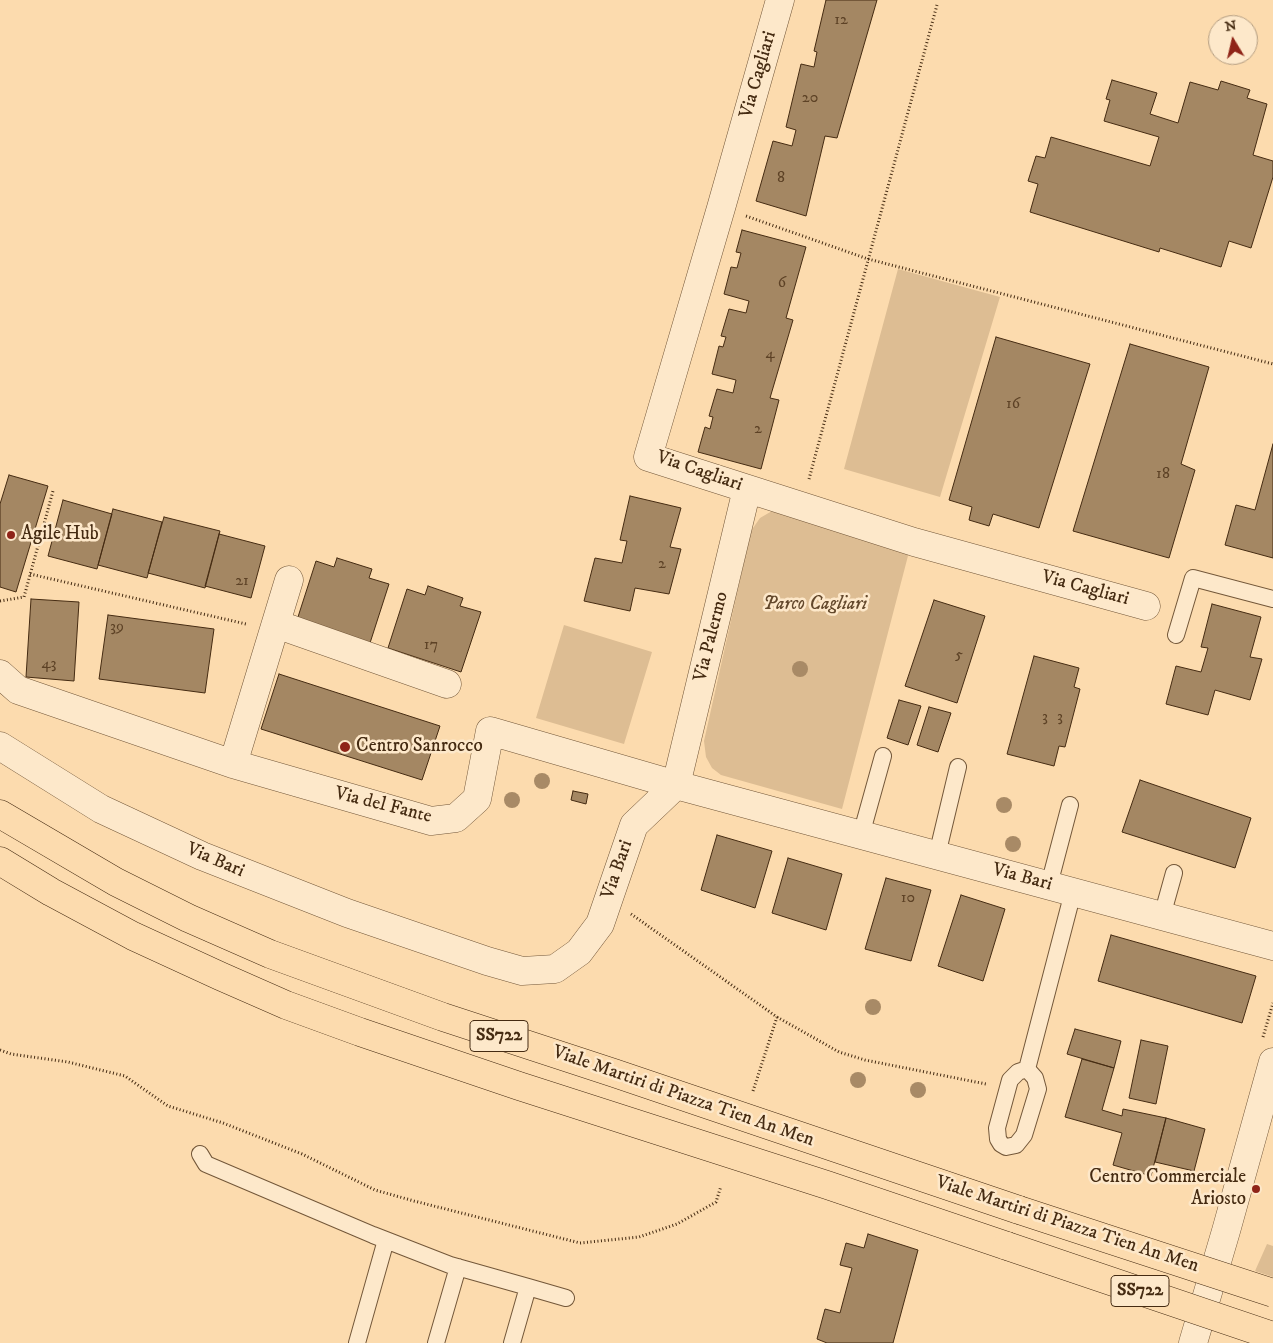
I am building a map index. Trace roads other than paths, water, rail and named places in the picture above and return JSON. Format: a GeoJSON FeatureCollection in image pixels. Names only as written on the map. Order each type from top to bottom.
{"type":"FeatureCollection","features":[{"type":"Feature","properties":{"kind":"highway","name":"Viale Martiri di Piazza Tien An Men"},"geometry":{"type":"LineString","coordinates":[[0,814],[116,882],[188,918],[270,954],[443,1017],[1273,1293]]}},
{"type":"Feature","properties":{"kind":"highway","name":"Viale Martiri di Piazza Tien An Men"},"geometry":{"type":"LineString","coordinates":[[0,861],[51,892],[133,936],[286,1005],[360,1032],[827,1185],[1273,1336]]}},
{"type":"Feature","properties":{"kind":"street","name":"Via Cagliari"},"geometry":{"type":"LineString","coordinates":[[780,0],[648,458],[914,542],[1146,606]]}},
{"type":"Feature","properties":{"kind":"street","name":"Via Palermo"},"geometry":{"type":"LineString","coordinates":[[676,785],[747,489]]}},
{"type":"Feature","properties":{"kind":"street"},"geometry":{"type":"LineString","coordinates":[[233,764],[289,580]]}},
{"type":"Feature","properties":{"kind":"street"},"geometry":{"type":"LineString","coordinates":[[274,627],[448,684]]}},
{"type":"Feature","properties":{"kind":"street","name":"Via del Fante"},"geometry":{"type":"LineString","coordinates":[[0,674],[18,690],[233,764],[430,821],[456,818],[477,799],[490,731],[676,785]]}},
{"type":"Feature","properties":{"kind":"street","name":"Via Bari"},"geometry":{"type":"LineString","coordinates":[[0,746],[101,808],[202,856],[347,913],[487,961],[522,970],[556,969],[579,952],[600,924],[634,825],[676,785],[1273,946]]}},
{"type":"Feature","properties":{"kind":"street"},"geometry":{"type":"LineString","coordinates":[[1193,1343],[1273,1062]]}},
{"type":"Feature","properties":{"kind":"lane"},"geometry":{"type":"LineString","coordinates":[[1176,635],[1193,578],[1273,598]]}},
{"type":"Feature","properties":{"kind":"lane"},"geometry":{"type":"LineString","coordinates":[[861,835],[883,756]]}},
{"type":"Feature","properties":{"kind":"lane"},"geometry":{"type":"LineString","coordinates":[[937,855],[958,767]]}},
{"type":"Feature","properties":{"kind":"lane"},"geometry":{"type":"LineString","coordinates":[[1027,1069],[1061,889],[1070,805]]}},
{"type":"Feature","properties":{"kind":"lane"},"geometry":{"type":"LineString","coordinates":[[1162,916],[1174,873]]}},
{"type":"Feature","properties":{"kind":"lane"},"geometry":{"type":"LineString","coordinates":[[1027,1069],[1035,1078],[1038,1089],[1024,1135],[1016,1145],[1006,1147],[998,1139],[997,1128],[1010,1080],[1018,1072],[1027,1069]]}},
{"type":"Feature","properties":{"kind":"lane"},"geometry":{"type":"LineString","coordinates":[[200,1154],[206,1164],[386,1240],[458,1267],[566,1298]]}},
{"type":"Feature","properties":{"kind":"lane"},"geometry":{"type":"LineString","coordinates":[[356,1343],[386,1240]]}},
{"type":"Feature","properties":{"kind":"lane"},"geometry":{"type":"LineString","coordinates":[[436,1343],[458,1267]]}},
{"type":"Feature","properties":{"kind":"lane"},"geometry":{"type":"LineString","coordinates":[[512,1343],[528,1287]]}},
{"type":"Feature","properties":{"kind":"place","name":"Agile Hub"},"geometry":{"type":"Point","coordinates":[11,535]}},
{"type":"Feature","properties":{"kind":"place","name":"Centro Sanrocco"},"geometry":{"type":"Point","coordinates":[345,747]}},
{"type":"Feature","properties":{"kind":"place","name":"Centro Commerciale Ariosto"},"geometry":{"type":"Point","coordinates":[1256,1189]}},
{"type":"Feature","properties":{"kind":"park label","name":"Parco Cagliari"},"geometry":{"type":"Point","coordinates":[815,605]}}]}
